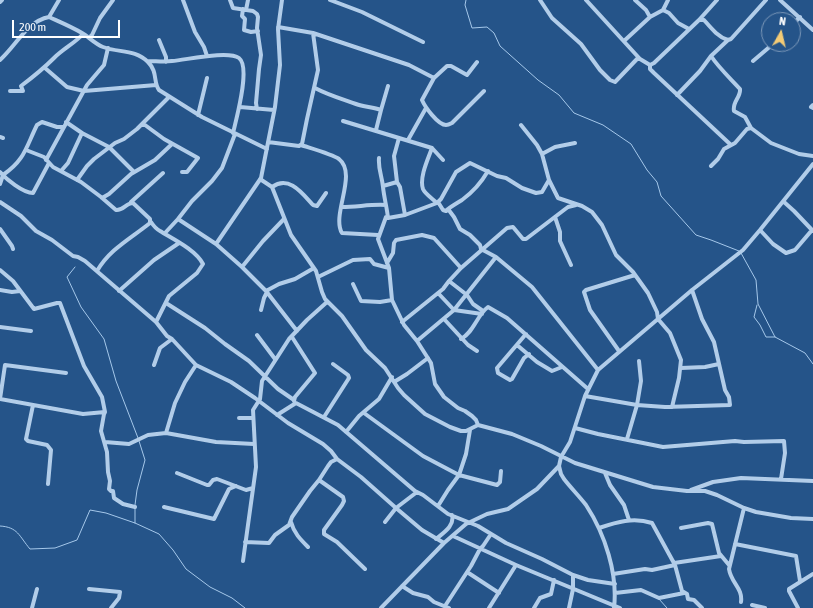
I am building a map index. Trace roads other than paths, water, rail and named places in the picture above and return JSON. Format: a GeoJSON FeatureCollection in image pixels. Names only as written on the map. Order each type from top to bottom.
{"type":"FeatureCollection","features":[{"type":"Feature","properties":{"kind":"street"},"geometry":{"type":"LineString","coordinates":[[49,17],[59,0]]}},
{"type":"Feature","properties":{"kind":"street"},"geometry":{"type":"LineString","coordinates":[[89,38],[100,18],[113,0]]}},
{"type":"Feature","properties":{"kind":"street"},"geometry":{"type":"LineString","coordinates":[[183,0],[195,32],[204,47],[207,56]]}},
{"type":"Feature","properties":{"kind":"street"},"geometry":{"type":"LineString","coordinates":[[230,0],[233,8],[253,11],[258,16],[258,31],[262,55],[257,89],[257,109]]}},
{"type":"Feature","properties":{"kind":"street"},"geometry":{"type":"LineString","coordinates":[[248,0],[242,16],[245,18],[244,30],[251,32],[258,31]]}},
{"type":"Feature","properties":{"kind":"street"},"geometry":{"type":"LineString","coordinates":[[216,244],[260,179],[274,110],[280,65],[278,27],[282,0]]}},
{"type":"Feature","properties":{"kind":"street"},"geometry":{"type":"LineString","coordinates":[[330,0],[362,12],[423,42]]}},
{"type":"Feature","properties":{"kind":"street"},"geometry":{"type":"LineString","coordinates":[[540,0],[552,18],[581,44],[600,70],[612,81],[617,82],[634,61],[640,59]]}},
{"type":"Feature","properties":{"kind":"street"},"geometry":{"type":"LineString","coordinates":[[586,0],[640,59],[650,65],[650,69],[731,145]]}},
{"type":"Feature","properties":{"kind":"street"},"geometry":{"type":"LineString","coordinates":[[635,0],[646,10],[650,17]]}},
{"type":"Feature","properties":{"kind":"street"},"geometry":{"type":"LineString","coordinates":[[624,41],[650,17],[663,10],[668,0]]}},
{"type":"Feature","properties":{"kind":"street"},"geometry":{"type":"LineString","coordinates":[[650,65],[654,63],[699,20],[717,0]]}},
{"type":"Feature","properties":{"kind":"street"},"geometry":{"type":"LineString","coordinates":[[677,95],[700,71],[711,56],[740,29],[766,0]]}},
{"type":"Feature","properties":{"kind":"street"},"geometry":{"type":"LineString","coordinates":[[780,0],[794,12]]}},
{"type":"Feature","properties":{"kind":"street"},"geometry":{"type":"LineString","coordinates":[[663,10],[669,13],[680,24],[689,29]]}},
{"type":"Feature","properties":{"kind":"street"},"geometry":{"type":"LineString","coordinates":[[0,60],[12,49],[30,27],[38,20],[49,17],[83,34],[101,46],[135,53],[147,61],[154,71],[156,85],[159,90],[198,115],[267,149]]}},
{"type":"Feature","properties":{"kind":"street"},"geometry":{"type":"LineString","coordinates":[[801,18],[813,30]]}},
{"type":"Feature","properties":{"kind":"street"},"geometry":{"type":"LineString","coordinates":[[699,20],[704,20],[714,31],[728,40]]}},
{"type":"Feature","properties":{"kind":"street"},"geometry":{"type":"LineString","coordinates":[[278,27],[313,33],[409,65],[434,78]]}},
{"type":"Feature","properties":{"kind":"street"},"geometry":{"type":"LineString","coordinates":[[301,146],[303,143],[318,70],[313,33]]}},
{"type":"Feature","properties":{"kind":"street"},"geometry":{"type":"LineString","coordinates":[[10,91],[22,92],[21,86],[45,68],[53,58],[75,42],[83,34]]}},
{"type":"Feature","properties":{"kind":"street"},"geometry":{"type":"LineString","coordinates":[[159,40],[166,56],[166,62]]}},
{"type":"Feature","properties":{"kind":"street"},"geometry":{"type":"LineString","coordinates":[[1,173],[9,181],[27,192],[32,193],[65,124],[87,84],[104,65],[108,48]]}},
{"type":"Feature","properties":{"kind":"street"},"geometry":{"type":"LineString","coordinates":[[753,61],[764,52]]}},
{"type":"Feature","properties":{"kind":"street"},"geometry":{"type":"LineString","coordinates":[[147,61],[166,62],[217,55],[235,56],[241,60],[243,69],[240,107],[234,133],[222,168],[212,181],[192,201],[178,220],[165,233]]}},
{"type":"Feature","properties":{"kind":"street"},"geometry":{"type":"LineString","coordinates":[[711,56],[718,66],[740,89],[740,93],[734,103],[734,111],[745,117],[751,128],[771,143],[799,154],[813,156]]}},
{"type":"Feature","properties":{"kind":"street"},"geometry":{"type":"LineString","coordinates":[[477,62],[467,76],[448,66],[434,78],[422,97],[422,100],[426,108],[443,125],[448,125],[452,123],[484,91]]}},
{"type":"Feature","properties":{"kind":"street"},"geometry":{"type":"LineString","coordinates":[[45,68],[67,87],[84,91],[156,85]]}},
{"type":"Feature","properties":{"kind":"street"},"geometry":{"type":"LineString","coordinates":[[198,115],[207,78]]}},
{"type":"Feature","properties":{"kind":"street"},"geometry":{"type":"LineString","coordinates":[[376,130],[388,86]]}},
{"type":"Feature","properties":{"kind":"street"},"geometry":{"type":"LineString","coordinates":[[315,88],[339,98],[381,110]]}},
{"type":"Feature","properties":{"kind":"street"},"geometry":{"type":"LineString","coordinates":[[77,180],[90,163],[115,142],[126,138],[142,125],[169,97]]}},
{"type":"Feature","properties":{"kind":"street"},"geometry":{"type":"LineString","coordinates":[[240,107],[274,110]]}},
{"type":"Feature","properties":{"kind":"street"},"geometry":{"type":"LineString","coordinates":[[408,140],[426,108]]}},
{"type":"Feature","properties":{"kind":"street"},"geometry":{"type":"LineString","coordinates":[[343,121],[432,148],[443,160]]}},
{"type":"Feature","properties":{"kind":"street"},"geometry":{"type":"LineString","coordinates":[[1,173],[16,165],[26,150],[36,127],[39,124],[42,122],[57,127],[65,124]]}},
{"type":"Feature","properties":{"kind":"street"},"geometry":{"type":"LineString","coordinates":[[65,124],[109,147],[134,172]]}},
{"type":"Feature","properties":{"kind":"street"},"geometry":{"type":"LineString","coordinates":[[521,124],[542,154],[549,180],[558,198],[582,206],[592,212],[602,225],[616,254],[635,275],[648,293],[657,312],[658,319],[670,333],[681,360],[681,368],[672,407]]}},
{"type":"Feature","properties":{"kind":"street"},"geometry":{"type":"LineString","coordinates":[[142,125],[145,125],[172,144],[198,158],[187,172],[182,172]]}},
{"type":"Feature","properties":{"kind":"street"},"geometry":{"type":"LineString","coordinates":[[711,166],[718,159],[724,149],[731,145],[747,129],[751,128]]}},
{"type":"Feature","properties":{"kind":"street"},"geometry":{"type":"LineString","coordinates":[[61,171],[68,163],[82,134]]}},
{"type":"Feature","properties":{"kind":"street"},"geometry":{"type":"LineString","coordinates":[[399,138],[394,156],[397,182],[400,187],[405,215]]}},
{"type":"Feature","properties":{"kind":"street"},"geometry":{"type":"LineString","coordinates":[[268,142],[301,146],[338,158],[344,164],[346,175],[339,228],[342,234],[378,235]]}},
{"type":"Feature","properties":{"kind":"street"},"geometry":{"type":"LineString","coordinates":[[542,154],[556,146],[575,142]]}},
{"type":"Feature","properties":{"kind":"street"},"geometry":{"type":"LineString","coordinates":[[102,198],[109,194],[134,172],[153,162],[172,144]]}},
{"type":"Feature","properties":{"kind":"street"},"geometry":{"type":"LineString","coordinates":[[432,148],[424,172],[424,191],[438,202],[443,210],[448,210],[454,216],[460,229],[469,234],[480,245],[481,249],[496,256],[532,287],[598,370]]}},
{"type":"Feature","properties":{"kind":"street"},"geometry":{"type":"LineString","coordinates":[[26,150],[39,155],[61,171],[77,180],[116,210],[131,202],[163,173]]}},
{"type":"Feature","properties":{"kind":"street"},"geometry":{"type":"LineString","coordinates":[[379,158],[378,170],[383,186],[388,218]]}},
{"type":"Feature","properties":{"kind":"street"},"geometry":{"type":"LineString","coordinates":[[478,425],[472,416],[444,397],[438,389],[434,381],[432,367],[428,358],[402,322],[392,300],[389,268],[379,243],[378,235],[386,217],[388,218],[405,215],[438,202],[456,172],[470,163],[497,176],[506,178],[522,188],[536,193],[542,192],[549,180]]}},
{"type":"Feature","properties":{"kind":"street"},"geometry":{"type":"LineString","coordinates":[[614,607],[614,574],[599,528],[586,506],[564,479],[559,466],[561,457],[570,442],[588,389],[598,370],[619,351],[743,250],[784,202],[813,164]]}},
{"type":"Feature","properties":{"kind":"street"},"geometry":{"type":"LineString","coordinates":[[809,170],[813,174]]}},
{"type":"Feature","properties":{"kind":"street"},"geometry":{"type":"LineString","coordinates":[[448,210],[478,187],[488,171]]}},
{"type":"Feature","properties":{"kind":"street"},"geometry":{"type":"LineString","coordinates":[[0,184],[1,173]]}},
{"type":"Feature","properties":{"kind":"street"},"geometry":{"type":"LineString","coordinates":[[260,179],[272,187],[293,240],[314,268],[323,295],[328,302],[337,311],[366,350],[382,364],[394,382],[411,402],[432,418],[456,430],[470,430],[478,425],[512,434],[541,446],[575,463],[653,487],[712,493],[756,512],[791,518],[813,519]]}},
{"type":"Feature","properties":{"kind":"street"},"geometry":{"type":"LineString","coordinates":[[383,186],[397,182]]}},
{"type":"Feature","properties":{"kind":"street"},"geometry":{"type":"LineString","coordinates":[[272,187],[280,183],[291,184],[313,205],[317,206],[326,193]]}},
{"type":"Feature","properties":{"kind":"street"},"geometry":{"type":"LineString","coordinates":[[0,202],[21,216],[36,231],[52,240],[73,256],[82,259],[97,271],[156,322],[167,336],[172,339],[196,365],[231,382],[259,401],[276,415],[323,444],[337,459],[361,477],[422,530],[444,543]]}},
{"type":"Feature","properties":{"kind":"street"},"geometry":{"type":"LineString","coordinates":[[131,202],[150,219],[158,230],[165,233],[203,262],[203,265],[197,273],[170,295],[156,322]]}},
{"type":"Feature","properties":{"kind":"street"},"geometry":{"type":"LineString","coordinates":[[760,230],[773,244],[786,253],[795,250],[812,231],[784,202]]}},
{"type":"Feature","properties":{"kind":"street"},"geometry":{"type":"LineString","coordinates":[[342,207],[386,204]]}},
{"type":"Feature","properties":{"kind":"street"},"geometry":{"type":"LineString","coordinates":[[402,322],[446,286],[449,281],[481,249],[507,228],[513,226],[523,239],[526,239],[568,207],[576,205]]}},
{"type":"Feature","properties":{"kind":"street"},"geometry":{"type":"LineString","coordinates":[[555,216],[560,232],[560,241],[571,265]]}},
{"type":"Feature","properties":{"kind":"street"},"geometry":{"type":"LineString","coordinates":[[242,268],[263,241],[284,218]]}},
{"type":"Feature","properties":{"kind":"street"},"geometry":{"type":"LineString","coordinates":[[178,220],[216,244],[242,268],[267,292],[297,331]]}},
{"type":"Feature","properties":{"kind":"street"},"geometry":{"type":"LineString","coordinates":[[97,271],[103,260],[115,249],[129,240],[151,222]]}},
{"type":"Feature","properties":{"kind":"street"},"geometry":{"type":"LineString","coordinates":[[0,229],[13,249]]}},
{"type":"Feature","properties":{"kind":"street"},"geometry":{"type":"LineString","coordinates":[[387,262],[393,253],[394,243],[396,240],[422,235],[434,238],[462,268]]}},
{"type":"Feature","properties":{"kind":"street"},"geometry":{"type":"LineString","coordinates":[[119,291],[154,260],[179,243]]}},
{"type":"Feature","properties":{"kind":"street"},"geometry":{"type":"LineString","coordinates":[[417,341],[454,310],[496,256]]}},
{"type":"Feature","properties":{"kind":"street"},"geometry":{"type":"LineString","coordinates":[[318,277],[353,260],[370,259],[374,264],[389,268]]}},
{"type":"Feature","properties":{"kind":"street"},"geometry":{"type":"LineString","coordinates":[[261,310],[267,292],[314,268]]}},
{"type":"Feature","properties":{"kind":"street"},"geometry":{"type":"LineString","coordinates":[[0,270],[13,281],[34,309],[60,303],[84,366],[102,397],[105,412],[101,427],[107,452],[110,481],[109,489],[113,491],[114,498],[119,502],[135,507]]}},
{"type":"Feature","properties":{"kind":"street"},"geometry":{"type":"LineString","coordinates":[[619,351],[590,310],[584,292],[586,290],[635,275]]}},
{"type":"Feature","properties":{"kind":"street"},"geometry":{"type":"LineString","coordinates":[[449,281],[467,295],[472,304],[483,312]]}},
{"type":"Feature","properties":{"kind":"street"},"geometry":{"type":"LineString","coordinates":[[353,284],[361,301],[378,302],[392,300]]}},
{"type":"Feature","properties":{"kind":"street"},"geometry":{"type":"LineString","coordinates":[[0,290],[12,292],[20,291]]}},
{"type":"Feature","properties":{"kind":"street"},"geometry":{"type":"LineString","coordinates":[[585,396],[637,405],[672,407],[730,405],[714,342],[702,319],[692,290]]}},
{"type":"Feature","properties":{"kind":"street"},"geometry":{"type":"LineString","coordinates":[[438,293],[454,310],[483,312]]}},
{"type":"Feature","properties":{"kind":"street"},"geometry":{"type":"LineString","coordinates":[[243,561],[256,467],[253,418],[254,408],[259,401],[261,384],[275,359],[292,336],[328,302]]}},
{"type":"Feature","properties":{"kind":"street"},"geometry":{"type":"LineString","coordinates":[[166,303],[205,328],[248,361],[265,375],[278,389],[295,402],[338,425],[417,492],[452,515],[470,522],[573,575],[588,580],[615,584]]}},
{"type":"Feature","properties":{"kind":"street"},"geometry":{"type":"LineString","coordinates":[[461,339],[469,333],[488,307],[492,308],[526,334],[588,389]]}},
{"type":"Feature","properties":{"kind":"street"},"geometry":{"type":"LineString","coordinates":[[444,319],[461,339],[477,352]]}},
{"type":"Feature","properties":{"kind":"street"},"geometry":{"type":"LineString","coordinates":[[0,327],[31,331]]}},
{"type":"Feature","properties":{"kind":"street"},"geometry":{"type":"LineString","coordinates":[[526,334],[497,368],[498,373],[510,380],[512,379],[524,358],[529,354]]}},
{"type":"Feature","properties":{"kind":"street"},"geometry":{"type":"LineString","coordinates":[[257,335],[275,359]]}},
{"type":"Feature","properties":{"kind":"street"},"geometry":{"type":"LineString","coordinates":[[276,415],[295,402],[315,373],[292,336]]}},
{"type":"Feature","properties":{"kind":"street"},"geometry":{"type":"LineString","coordinates":[[154,365],[160,348],[172,339]]}},
{"type":"Feature","properties":{"kind":"street"},"geometry":{"type":"LineString","coordinates":[[517,345],[537,362],[552,371],[562,367]]}},
{"type":"Feature","properties":{"kind":"street"},"geometry":{"type":"LineString","coordinates":[[394,382],[408,374],[428,358]]}},
{"type":"Feature","properties":{"kind":"street"},"geometry":{"type":"LineString","coordinates":[[627,439],[637,405],[641,381],[639,361]]}},
{"type":"Feature","properties":{"kind":"street"},"geometry":{"type":"LineString","coordinates":[[0,364],[66,373]]}},
{"type":"Feature","properties":{"kind":"street"},"geometry":{"type":"LineString","coordinates":[[324,417],[349,378],[348,375],[333,364]]}},
{"type":"Feature","properties":{"kind":"street"},"geometry":{"type":"LineString","coordinates":[[681,368],[705,367],[720,364]]}},
{"type":"Feature","properties":{"kind":"street"},"geometry":{"type":"LineString","coordinates":[[5,365],[0,399],[83,414],[105,412]]}},
{"type":"Feature","properties":{"kind":"street"},"geometry":{"type":"LineString","coordinates":[[166,432],[175,403],[185,382],[196,365]]}},
{"type":"Feature","properties":{"kind":"street"},"geometry":{"type":"LineString","coordinates":[[346,432],[379,399],[392,377]]}},
{"type":"Feature","properties":{"kind":"street"},"geometry":{"type":"LineString","coordinates":[[33,405],[26,439],[28,442],[47,445],[51,450],[48,484]]}},
{"type":"Feature","properties":{"kind":"street"},"geometry":{"type":"LineString","coordinates":[[364,413],[423,456],[459,475],[497,485],[500,482],[501,471]]}},
{"type":"Feature","properties":{"kind":"street"},"geometry":{"type":"LineString","coordinates":[[239,418],[253,418]]}},
{"type":"Feature","properties":{"kind":"street"},"geometry":{"type":"LineString","coordinates":[[575,428],[663,447],[721,441],[784,441],[785,453],[781,479]]}},
{"type":"Feature","properties":{"kind":"street"},"geometry":{"type":"LineString","coordinates":[[438,506],[459,475],[466,454],[470,430]]}},
{"type":"Feature","properties":{"kind":"street"},"geometry":{"type":"LineString","coordinates":[[105,442],[129,444],[148,435],[166,432],[216,442],[254,444]]}},
{"type":"Feature","properties":{"kind":"street"},"geometry":{"type":"LineString","coordinates":[[245,542],[269,544],[275,535],[287,527],[291,522],[292,517],[328,466],[331,462],[337,459]]}},
{"type":"Feature","properties":{"kind":"street"},"geometry":{"type":"LineString","coordinates":[[381,608],[444,543],[470,522],[486,514],[508,510],[537,488],[559,466]]}},
{"type":"Feature","properties":{"kind":"street"},"geometry":{"type":"LineString","coordinates":[[177,473],[207,485],[209,485],[213,480],[217,479],[246,490],[253,488]]}},
{"type":"Feature","properties":{"kind":"street"},"geometry":{"type":"LineString","coordinates":[[605,473],[610,485],[624,505],[629,520]]}},
{"type":"Feature","properties":{"kind":"street"},"geometry":{"type":"LineString","coordinates":[[687,491],[713,482],[741,478],[813,481]]}},
{"type":"Feature","properties":{"kind":"street"},"geometry":{"type":"LineString","coordinates":[[319,480],[343,497],[344,501],[324,530],[324,534],[337,542],[365,569]]}},
{"type":"Feature","properties":{"kind":"street"},"geometry":{"type":"LineString","coordinates":[[164,507],[214,519],[229,490],[236,486]]}},
{"type":"Feature","properties":{"kind":"street"},"geometry":{"type":"LineString","coordinates":[[385,522],[396,508],[417,492]]}},
{"type":"Feature","properties":{"kind":"street"},"geometry":{"type":"LineString","coordinates":[[741,602],[740,592],[730,576],[729,565],[744,508]]}},
{"type":"Feature","properties":{"kind":"street"},"geometry":{"type":"LineString","coordinates":[[436,539],[452,524],[452,515]]}},
{"type":"Feature","properties":{"kind":"street"},"geometry":{"type":"LineString","coordinates":[[599,528],[618,521],[629,520],[650,522],[653,524],[674,564],[682,591],[687,594],[688,598],[694,600],[702,608]]}},
{"type":"Feature","properties":{"kind":"street"},"geometry":{"type":"LineString","coordinates":[[291,522],[298,537],[308,547]]}},
{"type":"Feature","properties":{"kind":"street"},"geometry":{"type":"LineString","coordinates":[[681,528],[708,523],[712,524],[721,556],[729,565]]}},
{"type":"Feature","properties":{"kind":"street"},"geometry":{"type":"LineString","coordinates":[[402,586],[413,593],[422,595],[447,607],[480,549],[491,534]]}},
{"type":"Feature","properties":{"kind":"street"},"geometry":{"type":"LineString","coordinates":[[453,536],[516,565],[573,588],[614,607],[620,608]]}},
{"type":"Feature","properties":{"kind":"street"},"geometry":{"type":"LineString","coordinates":[[735,544],[796,556],[800,581]]}},
{"type":"Feature","properties":{"kind":"street"},"geometry":{"type":"LineString","coordinates":[[614,574],[646,569],[652,570],[674,564],[721,556]]}},
{"type":"Feature","properties":{"kind":"street"},"geometry":{"type":"LineString","coordinates":[[489,608],[516,565]]}},
{"type":"Feature","properties":{"kind":"street"},"geometry":{"type":"LineString","coordinates":[[467,572],[498,593]]}},
{"type":"Feature","properties":{"kind":"street"},"geometry":{"type":"LineString","coordinates":[[798,608],[789,592],[789,589],[813,574]]}},
{"type":"Feature","properties":{"kind":"street"},"geometry":{"type":"LineString","coordinates":[[569,608],[573,588],[573,575]]}},
{"type":"Feature","properties":{"kind":"street"},"geometry":{"type":"LineString","coordinates":[[534,608],[540,598],[551,594],[554,580]]}},
{"type":"Feature","properties":{"kind":"street"},"geometry":{"type":"LineString","coordinates":[[32,608],[37,589]]}},
{"type":"Feature","properties":{"kind":"street"},"geometry":{"type":"LineString","coordinates":[[89,589],[120,592],[119,598],[111,608]]}},
{"type":"Feature","properties":{"kind":"street"},"geometry":{"type":"LineString","coordinates":[[615,593],[641,590],[659,598],[684,593]]}},
{"type":"Feature","properties":{"kind":"street"},"geometry":{"type":"LineString","coordinates":[[752,605],[765,608]]}},
{"type":"Feature","properties":{"kind":"waterway"},"geometry":{"type":"LineString","coordinates":[[466,0],[465,5],[472,28],[487,27],[494,33],[500,46],[538,80],[559,95],[574,113],[603,125],[631,144],[647,170],[657,182],[661,196],[696,235],[739,251]]}},
{"type":"Feature","properties":{"kind":"waterway"},"geometry":{"type":"LineString","coordinates":[[741,253],[756,280],[758,304],[775,337],[805,353],[813,364]]}},
{"type":"Feature","properties":{"kind":"waterway"},"geometry":{"type":"LineString","coordinates":[[75,267],[67,277],[81,307],[104,339],[116,381],[138,438]]}},
{"type":"Feature","properties":{"kind":"waterway"},"geometry":{"type":"LineString","coordinates":[[757,305],[754,317],[766,337],[775,337]]}},
{"type":"Feature","properties":{"kind":"waterway"},"geometry":{"type":"LineString","coordinates":[[135,505],[137,490],[145,460],[139,441]]}},
{"type":"Feature","properties":{"kind":"waterway"},"geometry":{"type":"LineString","coordinates":[[135,508],[135,523]]}},
{"type":"Feature","properties":{"kind":"waterway"},"geometry":{"type":"LineString","coordinates":[[0,526],[15,530],[30,549],[55,548],[77,540],[90,510],[106,513],[135,523],[159,534],[173,550],[186,569],[210,587],[232,598],[245,608]]}},
{"type":"Feature","properties":{"kind":"waterway"},"geometry":{"type":"LineString","coordinates":[[659,599],[667,608]]}}]}
